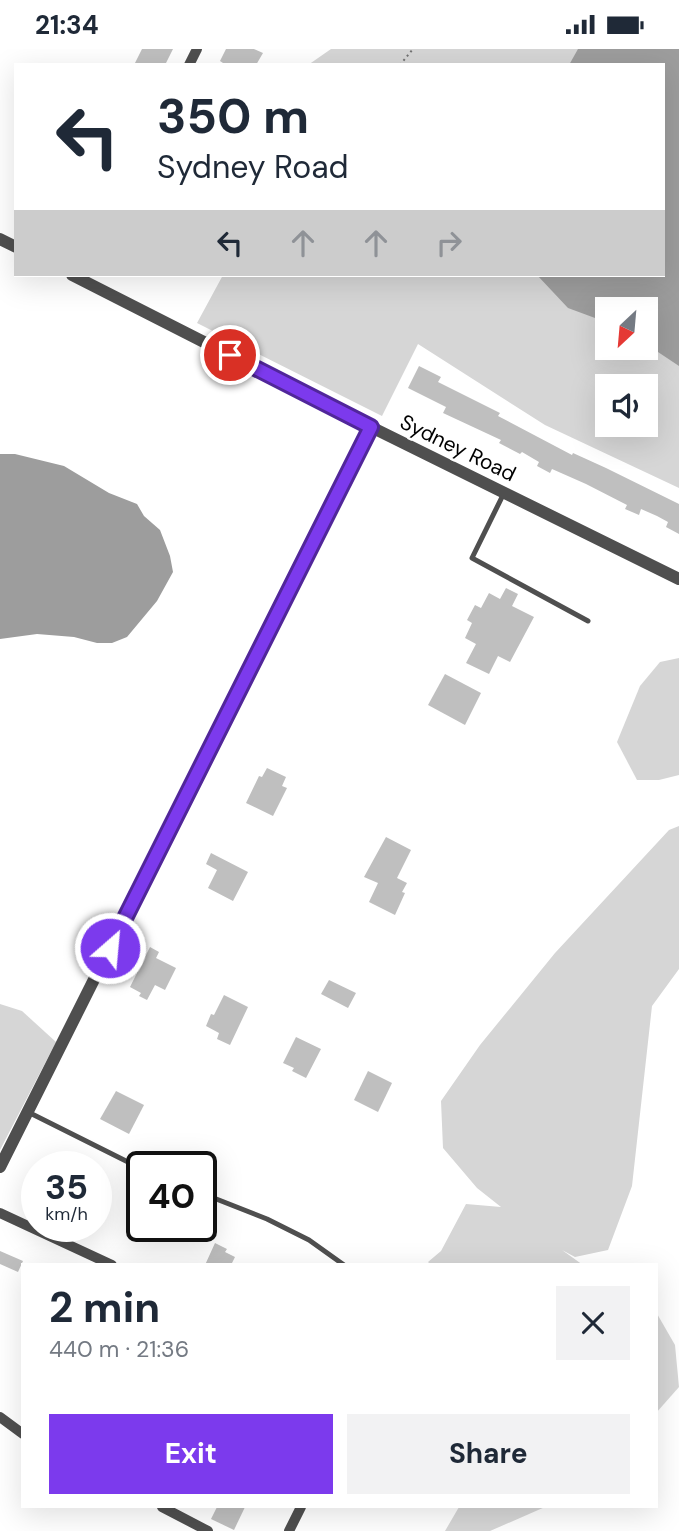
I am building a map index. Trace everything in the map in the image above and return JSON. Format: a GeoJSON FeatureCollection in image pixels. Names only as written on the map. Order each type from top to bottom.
{"type":"FeatureCollection","features":[{"type":"Feature","properties":{"kind":"street","name":"Sydney Road"},"geometry":{"type":"LineString","coordinates":[[93,279],[371,427],[679,579]]}},
{"type":"Feature","properties":{"kind":"street"},"geometry":{"type":"LineString","coordinates":[[0,1167],[371,427]]}},
{"type":"Feature","properties":{"kind":"street"},"geometry":{"type":"LineString","coordinates":[[0,1213],[108,1263]]}},
{"type":"Feature","properties":{"kind":"street"},"geometry":{"type":"LineString","coordinates":[[0,1417],[21,1433]]}},
{"type":"Feature","properties":{"kind":"street"},"geometry":{"type":"LineString","coordinates":[[164,1508],[208,1531]]}},
{"type":"Feature","properties":{"kind":"street"},"geometry":{"type":"LineString","coordinates":[[289,1531],[300,1508]]}},
{"type":"Feature","properties":{"kind":"lane"},"geometry":{"type":"LineString","coordinates":[[505,493],[471,558],[588,621]]}},
{"type":"Feature","properties":{"kind":"lane"},"geometry":{"type":"LineString","coordinates":[[28,1112],[126,1161]]}},
{"type":"Feature","properties":{"kind":"lane"},"geometry":{"type":"LineString","coordinates":[[217,1199],[267,1219],[309,1240],[341,1263]]}},
{"type":"Feature","properties":{"kind":"path"},"geometry":{"type":"LineString","coordinates":[[402,63],[413,49]]}},
{"type":"Feature","properties":{"kind":"shaded area"},"geometry":{"type":"Polygon","coordinates":[[[331,49],[679,49],[679,488],[545,425],[418,344],[382,416],[197,323],[222,277],[665,277],[665,63],[311,63],[331,49]]]}},
{"type":"Feature","properties":{"kind":"shaded area"},"geometry":{"type":"Polygon","coordinates":[[[578,49],[679,49],[679,366],[658,352],[658,297],[595,297],[595,318],[568,308],[539,277],[665,277],[665,63],[570,63],[578,49]]]}},
{"type":"Feature","properties":{"kind":"shaded area"},"geometry":{"type":"Polygon","coordinates":[[[0,454],[15,454],[64,466],[109,493],[137,504],[144,516],[160,530],[173,572],[157,601],[127,637],[112,643],[37,634],[0,639],[0,454]]]}},
{"type":"Feature","properties":{"kind":"shaded area"},"geometry":{"type":"Polygon","coordinates":[[[679,658],[679,775],[659,780],[637,780],[617,742],[640,686],[660,662],[679,658]]]}},
{"type":"Feature","properties":{"kind":"shaded area"},"geometry":{"type":"Polygon","coordinates":[[[679,826],[679,969],[652,1006],[632,1186],[608,1250],[575,1257],[562,1250],[580,1263],[429,1263],[441,1251],[466,1204],[501,1207],[477,1188],[443,1148],[441,1101],[480,1045],[555,953],[669,830],[679,826]]]}},
{"type":"Feature","properties":{"kind":"shaded area"},"geometry":{"type":"Polygon","coordinates":[[[0,1004],[22,1011],[56,1042],[0,1150],[0,1004]]]}},
{"type":"Feature","properties":{"kind":"shaded area"},"geometry":{"type":"Polygon","coordinates":[[[658,1315],[675,1345],[679,1387],[658,1411],[658,1315]]]}},
{"type":"Feature","properties":{"kind":"shaded area"},"geometry":{"type":"Polygon","coordinates":[[[458,1508],[543,1508],[490,1531],[445,1531],[458,1508]]]}},
{"type":"Feature","properties":{"kind":"building"},"geometry":{"type":"Polygon","coordinates":[[[142,49],[173,49],[166,63],[135,63],[142,49]]]}},
{"type":"Feature","properties":{"kind":"building"},"geometry":{"type":"Polygon","coordinates":[[[226,49],[254,49],[263,53],[257,63],[220,61],[226,49]]]}},
{"type":"Feature","properties":{"kind":"building"},"geometry":{"type":"Polygon","coordinates":[[[419,366],[441,377],[438,382],[500,413],[498,416],[572,455],[573,453],[606,468],[679,504],[679,534],[666,527],[668,522],[657,516],[641,509],[639,515],[625,509],[627,505],[586,484],[552,469],[550,473],[537,466],[539,462],[522,452],[520,454],[499,443],[501,440],[443,413],[446,407],[408,388],[419,366]]]}},
{"type":"Feature","properties":{"kind":"building"},"geometry":{"type":"Polygon","coordinates":[[[506,588],[518,594],[512,606],[534,617],[510,662],[498,656],[489,674],[466,663],[476,644],[465,638],[472,623],[467,620],[475,605],[481,608],[489,593],[500,599],[506,588]]]}},
{"type":"Feature","properties":{"kind":"building"},"geometry":{"type":"Polygon","coordinates":[[[445,674],[481,693],[465,725],[428,705],[445,674]]]}},
{"type":"Feature","properties":{"kind":"building"},"geometry":{"type":"Polygon","coordinates":[[[267,768],[286,777],[282,786],[287,788],[273,816],[246,803],[259,776],[262,777],[267,768]]]}},
{"type":"Feature","properties":{"kind":"building"},"geometry":{"type":"Polygon","coordinates":[[[386,837],[411,850],[397,878],[407,883],[395,915],[369,902],[378,883],[364,877],[386,837]]]}},
{"type":"Feature","properties":{"kind":"building"},"geometry":{"type":"Polygon","coordinates":[[[211,853],[248,872],[233,901],[208,888],[217,870],[206,864],[211,853]]]}},
{"type":"Feature","properties":{"kind":"building"},"geometry":{"type":"Polygon","coordinates":[[[150,947],[159,952],[156,958],[176,968],[165,990],[155,985],[147,1000],[130,987],[150,947]]]}},
{"type":"Feature","properties":{"kind":"building"},"geometry":{"type":"Polygon","coordinates":[[[329,980],[356,993],[348,1008],[321,994],[329,980]]]}},
{"type":"Feature","properties":{"kind":"building"},"geometry":{"type":"Polygon","coordinates":[[[224,995],[248,1007],[230,1045],[217,1039],[219,1033],[206,1026],[224,995]]]}},
{"type":"Feature","properties":{"kind":"building"},"geometry":{"type":"Polygon","coordinates":[[[296,1037],[321,1049],[306,1078],[283,1063],[296,1037]]]}},
{"type":"Feature","properties":{"kind":"building"},"geometry":{"type":"Polygon","coordinates":[[[368,1071],[392,1083],[378,1112],[354,1100],[368,1071]]]}},
{"type":"Feature","properties":{"kind":"building"},"geometry":{"type":"Polygon","coordinates":[[[116,1091],[144,1105],[129,1134],[100,1119],[116,1091]]]}},
{"type":"Feature","properties":{"kind":"building"},"geometry":{"type":"Polygon","coordinates":[[[215,1243],[235,1257],[232,1263],[206,1263],[215,1243]]]}},
{"type":"Feature","properties":{"kind":"building"},"geometry":{"type":"Polygon","coordinates":[[[0,1251],[23,1261],[18,1272],[0,1264],[0,1251]]]}},
{"type":"Feature","properties":{"kind":"building"},"geometry":{"type":"Polygon","coordinates":[[[216,1508],[245,1508],[234,1530],[211,1519],[216,1508]]]}},
{"type":"Feature","properties":{"kind":"route"},"geometry":{"type":"LineString","coordinates":[[110,948],[371,427],[230,355]]}}]}
